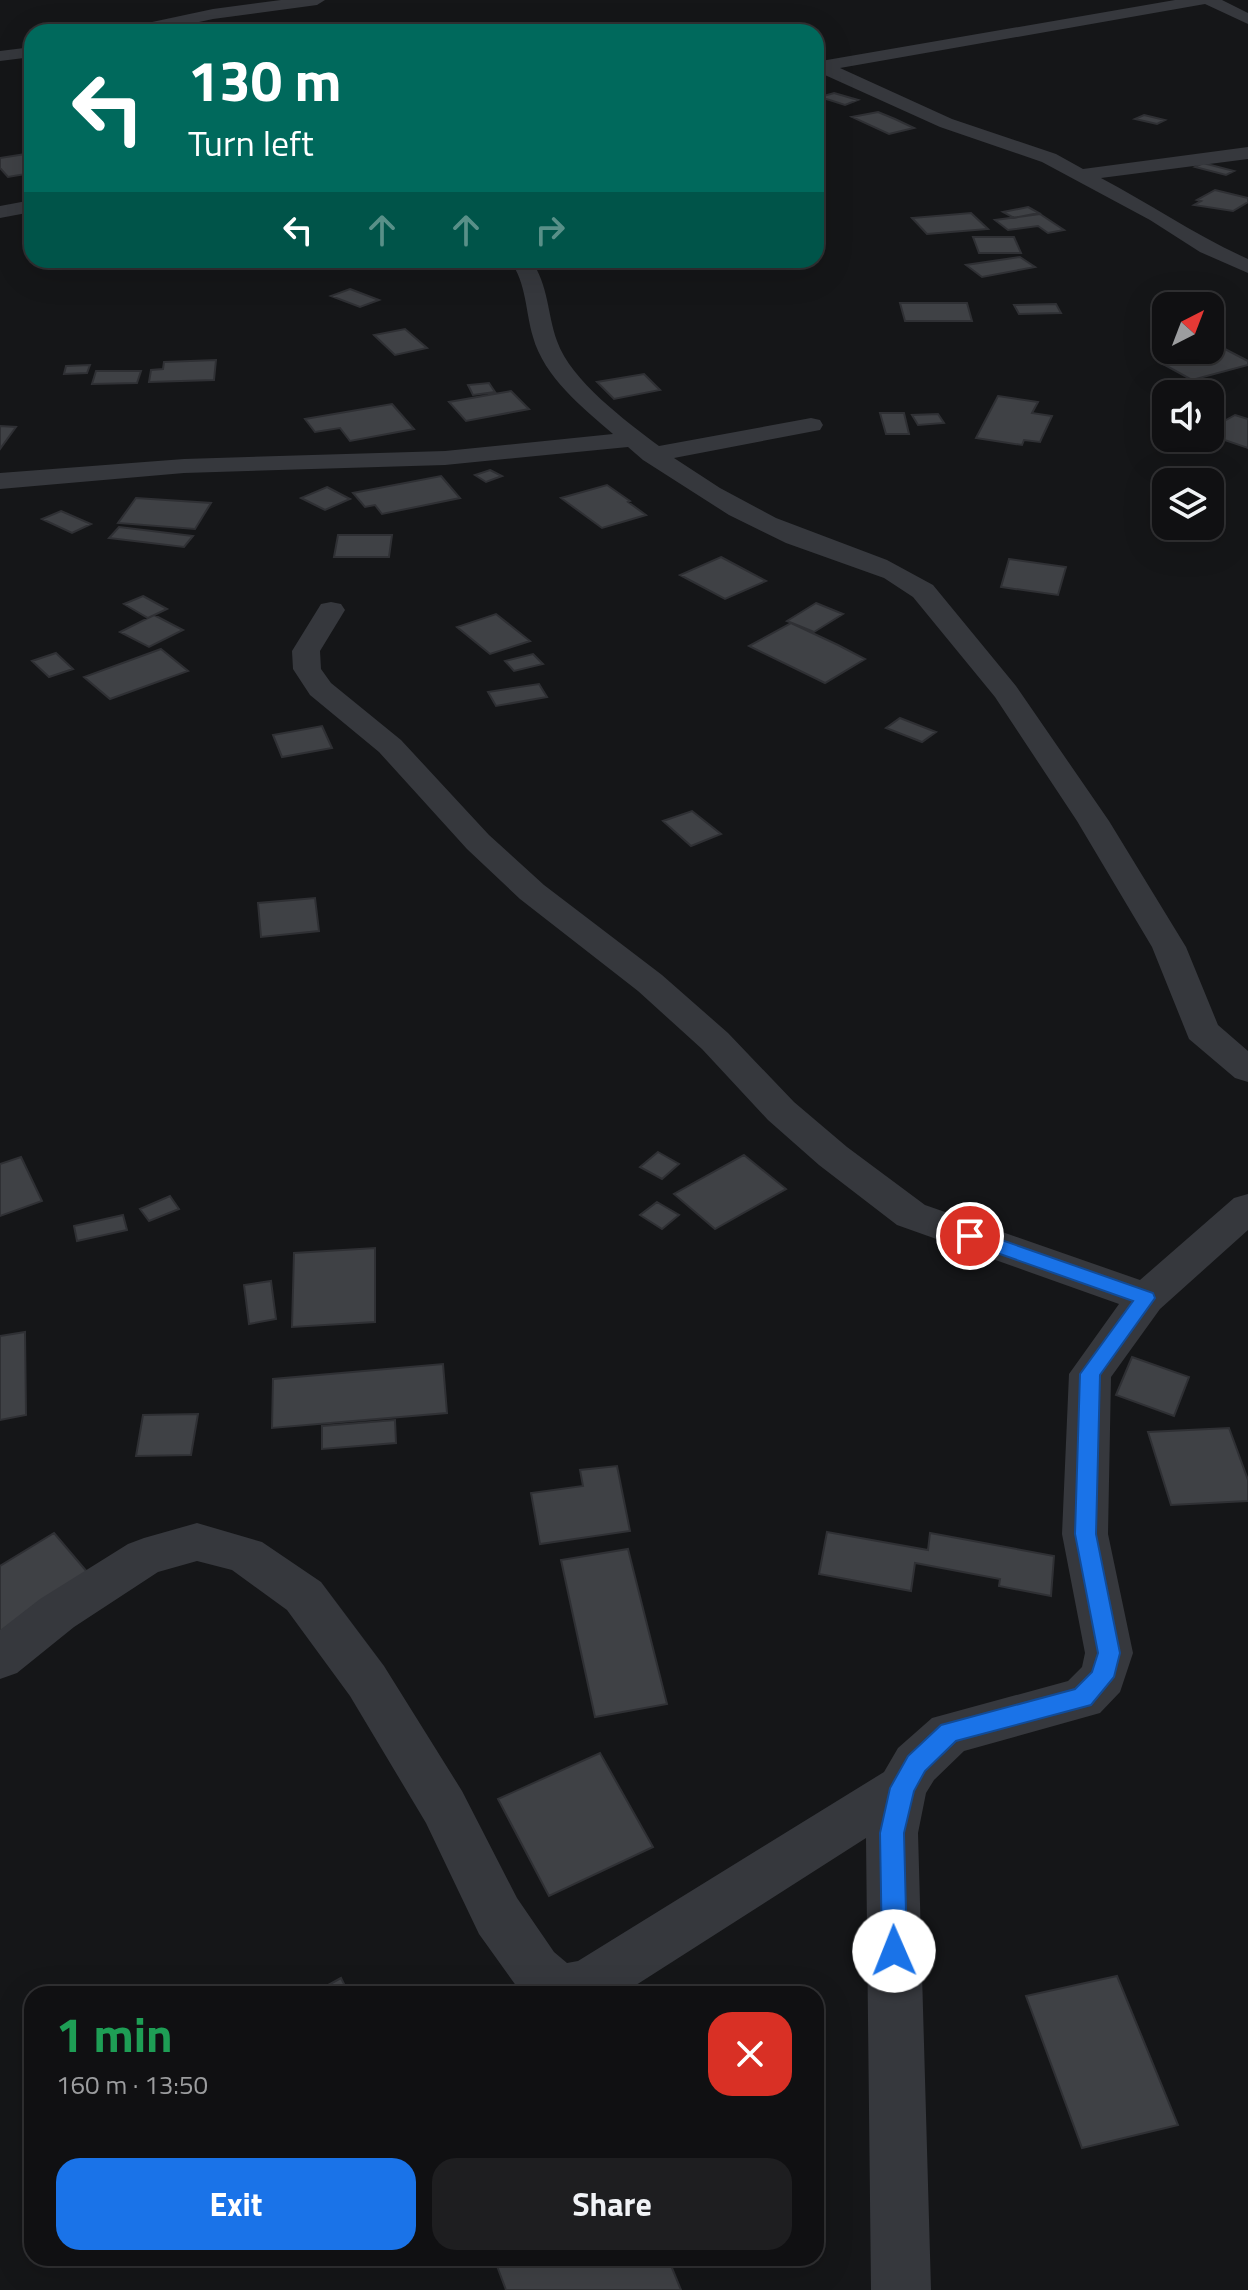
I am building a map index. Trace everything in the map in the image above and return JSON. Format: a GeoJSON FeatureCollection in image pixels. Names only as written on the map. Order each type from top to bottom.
{"type":"FeatureCollection","features":[{"type":"Feature","properties":{"kind":"street"},"geometry":{"type":"LineString","coordinates":[[167,24],[213,14],[317,0]]}},
{"type":"Feature","properties":{"kind":"street"},"geometry":{"type":"LineString","coordinates":[[824,66],[1206,0],[1248,19]]}},
{"type":"Feature","properties":{"kind":"street"},"geometry":{"type":"LineString","coordinates":[[0,56],[24,53]]}},
{"type":"Feature","properties":{"kind":"street"},"geometry":{"type":"LineString","coordinates":[[824,70],[946,123],[1049,158],[1157,216],[1207,248],[1248,267]]}},
{"type":"Feature","properties":{"kind":"street"},"geometry":{"type":"LineString","coordinates":[[1079,175],[1248,153]]}},
{"type":"Feature","properties":{"kind":"street"},"geometry":{"type":"LineString","coordinates":[[0,212],[24,208]]}},
{"type":"Feature","properties":{"kind":"street"},"geometry":{"type":"LineString","coordinates":[[525,268],[535,285],[550,353],[587,396],[642,447],[757,519],[797,538],[907,578],[923,591],[1006,692],[1093,821],[1169,947],[1202,1031],[1248,1070]]}},
{"type":"Feature","properties":{"kind":"street"},"geometry":{"type":"LineString","coordinates":[[0,481],[184,466],[445,458],[642,447],[811,425]]}},
{"type":"Feature","properties":{"kind":"street"},"geometry":{"type":"LineString","coordinates":[[331,610],[306,651],[307,669],[320,689],[390,746],[478,842],[661,993],[715,1041],[781,1111],[833,1156],[911,1215],[1146,1298]]}},
{"type":"Feature","properties":{"kind":"street"},"geometry":{"type":"LineString","coordinates":[[901,2290],[892,1833],[902,1788],[916,1764],[949,1733],[1083,1698],[1103,1677],[1109,1653],[1085,1534],[1090,1374],[1146,1298],[1248,1208]]}},
{"type":"Feature","properties":{"kind":"street"},"geometry":{"type":"LineString","coordinates":[[0,1658],[57,1613],[144,1557],[197,1542],[246,1555],[304,1596],[367,1681],[444,1807],[498,1916],[535,1970],[553,1986]]}},
{"type":"Feature","properties":{"kind":"street"},"geometry":{"type":"LineString","coordinates":[[583,1986],[902,1788]]}},
{"type":"Feature","properties":{"kind":"building"},"geometry":{"type":"Polygon","coordinates":[[[834,93],[858,100],[845,105],[824,96],[834,93]]]}},
{"type":"Feature","properties":{"kind":"building"},"geometry":{"type":"Polygon","coordinates":[[[878,112],[914,128],[889,134],[852,117],[878,112]]]}},
{"type":"Feature","properties":{"kind":"building"},"geometry":{"type":"Polygon","coordinates":[[[1144,115],[1165,120],[1157,124],[1135,119],[1144,115]]]}},
{"type":"Feature","properties":{"kind":"building"},"geometry":{"type":"Polygon","coordinates":[[[24,154],[24,174],[8,177],[0,168],[0,158],[24,154]]]}},
{"type":"Feature","properties":{"kind":"building"},"geometry":{"type":"Polygon","coordinates":[[[1203,163],[1234,171],[1226,175],[1195,167],[1203,163]]]}},
{"type":"Feature","properties":{"kind":"building"},"geometry":{"type":"Polygon","coordinates":[[[1215,190],[1248,198],[1248,202],[1233,211],[1194,205],[1215,190]]]}},
{"type":"Feature","properties":{"kind":"building"},"geometry":{"type":"Polygon","coordinates":[[[1028,207],[1039,213],[1014,218],[1003,212],[1028,207]]]}},
{"type":"Feature","properties":{"kind":"building"},"geometry":{"type":"Polygon","coordinates":[[[971,213],[988,229],[927,234],[912,218],[971,213]]]}},
{"type":"Feature","properties":{"kind":"building"},"geometry":{"type":"Polygon","coordinates":[[[1040,214],[1064,230],[1048,233],[1038,226],[1008,230],[995,220],[1040,214]]]}},
{"type":"Feature","properties":{"kind":"building"},"geometry":{"type":"Polygon","coordinates":[[[973,237],[1014,237],[1021,253],[979,253],[973,237]]]}},
{"type":"Feature","properties":{"kind":"building"},"geometry":{"type":"Polygon","coordinates":[[[1020,257],[1035,267],[982,277],[966,265],[1020,257]]]}},
{"type":"Feature","properties":{"kind":"building"},"geometry":{"type":"Polygon","coordinates":[[[350,289],[379,300],[360,307],[331,296],[350,289]]]}},
{"type":"Feature","properties":{"kind":"building"},"geometry":{"type":"Polygon","coordinates":[[[900,303],[967,303],[972,321],[905,321],[900,303]]]}},
{"type":"Feature","properties":{"kind":"building"},"geometry":{"type":"Polygon","coordinates":[[[1056,304],[1061,313],[1019,314],[1014,305],[1056,304]]]}},
{"type":"Feature","properties":{"kind":"building"},"geometry":{"type":"Polygon","coordinates":[[[405,329],[427,348],[395,355],[374,335],[405,329]]]}},
{"type":"Feature","properties":{"kind":"building"},"geometry":{"type":"Polygon","coordinates":[[[1224,349],[1248,361],[1248,365],[1192,380],[1163,364],[1224,364],[1224,349]]]}},
{"type":"Feature","properties":{"kind":"building"},"geometry":{"type":"Polygon","coordinates":[[[216,360],[214,380],[149,382],[151,370],[163,369],[164,362],[216,360]]]}},
{"type":"Feature","properties":{"kind":"building"},"geometry":{"type":"Polygon","coordinates":[[[90,365],[87,373],[64,374],[66,366],[90,365]]]}},
{"type":"Feature","properties":{"kind":"building"},"geometry":{"type":"Polygon","coordinates":[[[96,371],[141,371],[137,383],[92,384],[96,371]]]}},
{"type":"Feature","properties":{"kind":"building"},"geometry":{"type":"Polygon","coordinates":[[[644,374],[660,390],[614,399],[597,382],[644,374]]]}},
{"type":"Feature","properties":{"kind":"building"},"geometry":{"type":"Polygon","coordinates":[[[489,383],[495,392],[473,395],[468,385],[489,383]]]}},
{"type":"Feature","properties":{"kind":"building"},"geometry":{"type":"Polygon","coordinates":[[[511,391],[529,409],[466,421],[449,402],[511,391]]]}},
{"type":"Feature","properties":{"kind":"building"},"geometry":{"type":"Polygon","coordinates":[[[998,396],[1038,402],[1032,413],[1052,416],[1040,442],[1024,440],[1022,445],[976,438],[998,396]]]}},
{"type":"Feature","properties":{"kind":"building"},"geometry":{"type":"Polygon","coordinates":[[[392,404],[414,429],[350,441],[340,428],[315,432],[305,419],[392,404]]]}},
{"type":"Feature","properties":{"kind":"building"},"geometry":{"type":"Polygon","coordinates":[[[880,413],[904,413],[909,434],[886,434],[880,413]]]}},
{"type":"Feature","properties":{"kind":"building"},"geometry":{"type":"Polygon","coordinates":[[[938,414],[944,423],[918,425],[912,415],[938,414]]]}},
{"type":"Feature","properties":{"kind":"building"},"geometry":{"type":"Polygon","coordinates":[[[1235,415],[1248,419],[1248,448],[1224,440],[1224,421],[1235,415]]]}},
{"type":"Feature","properties":{"kind":"building"},"geometry":{"type":"Polygon","coordinates":[[[0,426],[16,427],[0,449],[0,426]]]}},
{"type":"Feature","properties":{"kind":"building"},"geometry":{"type":"Polygon","coordinates":[[[490,470],[502,476],[486,482],[475,475],[490,470]]]}},
{"type":"Feature","properties":{"kind":"building"},"geometry":{"type":"Polygon","coordinates":[[[441,476],[460,498],[382,514],[375,505],[365,507],[353,493],[441,476]]]}},
{"type":"Feature","properties":{"kind":"building"},"geometry":{"type":"Polygon","coordinates":[[[607,485],[646,515],[602,528],[561,498],[607,485]]]}},
{"type":"Feature","properties":{"kind":"building"},"geometry":{"type":"Polygon","coordinates":[[[327,487],[350,499],[325,510],[301,498],[327,487]]]}},
{"type":"Feature","properties":{"kind":"building"},"geometry":{"type":"Polygon","coordinates":[[[136,498],[211,503],[195,529],[118,523],[136,498]]]}},
{"type":"Feature","properties":{"kind":"building"},"geometry":{"type":"Polygon","coordinates":[[[61,511],[91,524],[72,533],[42,519],[61,511]]]}},
{"type":"Feature","properties":{"kind":"building"},"geometry":{"type":"Polygon","coordinates":[[[119,527],[193,536],[184,547],[109,538],[119,527]]]}},
{"type":"Feature","properties":{"kind":"building"},"geometry":{"type":"Polygon","coordinates":[[[338,535],[392,535],[389,557],[334,557],[338,535]]]}},
{"type":"Feature","properties":{"kind":"building"},"geometry":{"type":"Polygon","coordinates":[[[721,557],[766,581],[725,599],[680,575],[721,557]]]}},
{"type":"Feature","properties":{"kind":"building"},"geometry":{"type":"Polygon","coordinates":[[[1009,559],[1066,567],[1058,595],[1001,587],[1009,559]]]}},
{"type":"Feature","properties":{"kind":"building"},"geometry":{"type":"Polygon","coordinates":[[[143,596],[167,609],[148,618],[124,604],[143,596]]]}},
{"type":"Feature","properties":{"kind":"building"},"geometry":{"type":"Polygon","coordinates":[[[816,603],[843,614],[814,632],[787,621],[816,603]]]}},
{"type":"Feature","properties":{"kind":"building"},"geometry":{"type":"Polygon","coordinates":[[[496,614],[530,641],[490,654],[457,627],[496,614]]]}},
{"type":"Feature","properties":{"kind":"building"},"geometry":{"type":"Polygon","coordinates":[[[154,615],[183,630],[149,647],[120,632],[154,615]]]}},
{"type":"Feature","properties":{"kind":"building"},"geometry":{"type":"Polygon","coordinates":[[[791,623],[865,659],[825,683],[749,646],[791,623]]]}},
{"type":"Feature","properties":{"kind":"building"},"geometry":{"type":"Polygon","coordinates":[[[161,649],[188,671],[110,699],[84,677],[161,649]]]}},
{"type":"Feature","properties":{"kind":"building"},"geometry":{"type":"Polygon","coordinates":[[[56,653],[73,669],[49,677],[32,661],[56,653]]]}},
{"type":"Feature","properties":{"kind":"building"},"geometry":{"type":"Polygon","coordinates":[[[533,654],[543,664],[514,671],[505,661],[533,654]]]}},
{"type":"Feature","properties":{"kind":"building"},"geometry":{"type":"Polygon","coordinates":[[[539,684],[547,697],[496,706],[488,692],[539,684]]]}},
{"type":"Feature","properties":{"kind":"building"},"geometry":{"type":"Polygon","coordinates":[[[900,718],[936,732],[922,742],[886,728],[900,718]]]}},
{"type":"Feature","properties":{"kind":"building"},"geometry":{"type":"Polygon","coordinates":[[[322,726],[332,748],[282,757],[273,735],[322,726]]]}},
{"type":"Feature","properties":{"kind":"building"},"geometry":{"type":"Polygon","coordinates":[[[692,811],[721,834],[691,846],[663,821],[692,811]]]}},
{"type":"Feature","properties":{"kind":"building"},"geometry":{"type":"Polygon","coordinates":[[[315,898],[319,931],[261,937],[258,903],[315,898]]]}},
{"type":"Feature","properties":{"kind":"building"},"geometry":{"type":"Polygon","coordinates":[[[658,1152],[679,1164],[662,1179],[640,1167],[658,1152]]]}},
{"type":"Feature","properties":{"kind":"building"},"geometry":{"type":"Polygon","coordinates":[[[744,1155],[786,1189],[715,1229],[674,1194],[744,1155]]]}},
{"type":"Feature","properties":{"kind":"building"},"geometry":{"type":"Polygon","coordinates":[[[21,1157],[42,1201],[0,1216],[0,1164],[21,1157]]]}},
{"type":"Feature","properties":{"kind":"building"},"geometry":{"type":"Polygon","coordinates":[[[170,1196],[179,1209],[149,1221],[140,1209],[170,1196]]]}},
{"type":"Feature","properties":{"kind":"building"},"geometry":{"type":"Polygon","coordinates":[[[657,1202],[679,1215],[662,1229],[640,1215],[657,1202]]]}},
{"type":"Feature","properties":{"kind":"building"},"geometry":{"type":"Polygon","coordinates":[[[123,1215],[127,1230],[77,1241],[74,1226],[123,1215]]]}},
{"type":"Feature","properties":{"kind":"building"},"geometry":{"type":"Polygon","coordinates":[[[375,1248],[375,1322],[292,1327],[294,1253],[375,1248]]]}},
{"type":"Feature","properties":{"kind":"building"},"geometry":{"type":"Polygon","coordinates":[[[271,1281],[276,1319],[249,1324],[244,1285],[271,1281]]]}},
{"type":"Feature","properties":{"kind":"building"},"geometry":{"type":"Polygon","coordinates":[[[25,1332],[26,1415],[0,1420],[0,1336],[25,1332]]]}},
{"type":"Feature","properties":{"kind":"building"},"geometry":{"type":"Polygon","coordinates":[[[1132,1357],[1189,1377],[1174,1416],[1116,1395],[1132,1357]]]}},
{"type":"Feature","properties":{"kind":"building"},"geometry":{"type":"Polygon","coordinates":[[[443,1364],[447,1413],[272,1428],[273,1379],[443,1364]]]}},
{"type":"Feature","properties":{"kind":"building"},"geometry":{"type":"Polygon","coordinates":[[[198,1414],[191,1455],[136,1456],[143,1415],[198,1414]]]}},
{"type":"Feature","properties":{"kind":"building"},"geometry":{"type":"Polygon","coordinates":[[[395,1420],[396,1443],[322,1449],[322,1426],[395,1420]]]}},
{"type":"Feature","properties":{"kind":"building"},"geometry":{"type":"Polygon","coordinates":[[[1229,1428],[1248,1480],[1248,1501],[1171,1505],[1148,1432],[1229,1428]]]}},
{"type":"Feature","properties":{"kind":"building"},"geometry":{"type":"Polygon","coordinates":[[[617,1466],[630,1531],[540,1544],[531,1493],[583,1486],[580,1470],[617,1466]]]}},
{"type":"Feature","properties":{"kind":"building"},"geometry":{"type":"Polygon","coordinates":[[[827,1532],[928,1550],[930,1533],[1054,1556],[1051,1596],[999,1586],[1000,1579],[915,1563],[911,1591],[819,1574],[827,1532]]]}},
{"type":"Feature","properties":{"kind":"building"},"geometry":{"type":"Polygon","coordinates":[[[54,1533],[94,1580],[0,1640],[0,1566],[54,1533]]]}},
{"type":"Feature","properties":{"kind":"building"},"geometry":{"type":"Polygon","coordinates":[[[628,1549],[667,1704],[595,1717],[561,1560],[628,1549]]]}},
{"type":"Feature","properties":{"kind":"building"},"geometry":{"type":"Polygon","coordinates":[[[600,1753],[653,1847],[549,1896],[498,1799],[600,1753]]]}},
{"type":"Feature","properties":{"kind":"building"},"geometry":{"type":"Polygon","coordinates":[[[1117,1976],[1178,2125],[1082,2148],[1026,1996],[1117,1976]]]}},
{"type":"Feature","properties":{"kind":"building"},"geometry":{"type":"Polygon","coordinates":[[[341,1978],[345,1986],[326,1986],[341,1978]]]}},
{"type":"Feature","properties":{"kind":"building"},"geometry":{"type":"Polygon","coordinates":[[[497,2266],[671,2266],[681,2290],[506,2290],[497,2266]]]}},
{"type":"Feature","properties":{"kind":"route"},"geometry":{"type":"LineString","coordinates":[[894,1951],[892,1833],[902,1788],[916,1764],[949,1733],[1083,1698],[1103,1677],[1109,1653],[1085,1534],[1090,1374],[1146,1298],[970,1236]]}}]}
